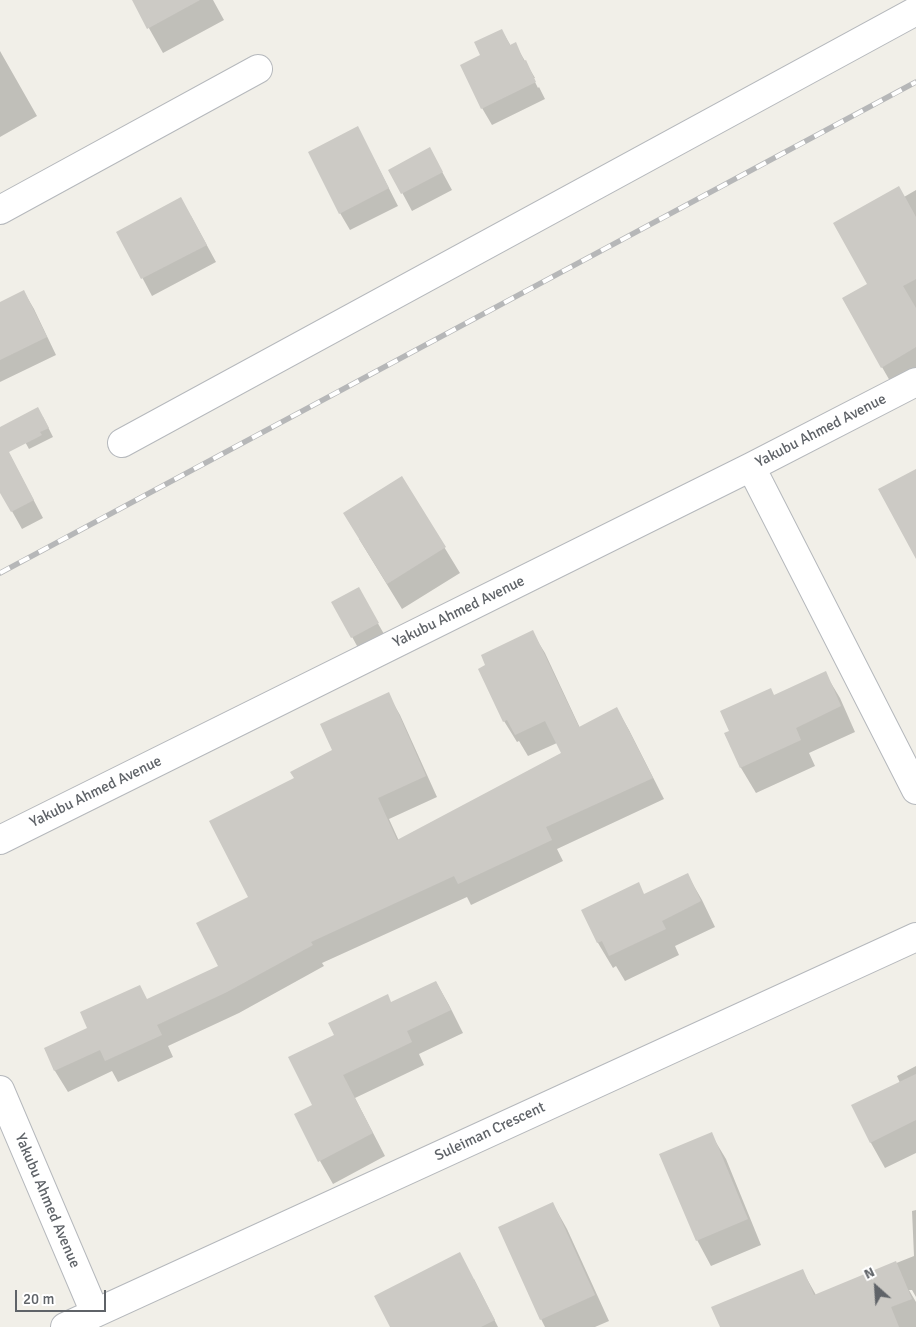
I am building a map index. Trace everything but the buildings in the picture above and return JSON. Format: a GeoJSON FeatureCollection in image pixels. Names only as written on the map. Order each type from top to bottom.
{"type":"FeatureCollection","features":[{"type":"Feature","properties":{"kind":"street"},"geometry":{"type":"LineString","coordinates":[[122,443],[916,11]]}},
{"type":"Feature","properties":{"kind":"street"},"geometry":{"type":"LineString","coordinates":[[0,210],[258,68]]}},
{"type":"Feature","properties":{"kind":"street","name":"Yakubu Ahmed Avenue"},"geometry":{"type":"LineString","coordinates":[[0,840],[751,467],[916,382]]}},
{"type":"Feature","properties":{"kind":"street"},"geometry":{"type":"LineString","coordinates":[[751,467],[916,790]]}},
{"type":"Feature","properties":{"kind":"street","name":"Suleiman Crescent"},"geometry":{"type":"LineString","coordinates":[[65,1327],[916,937]]}},
{"type":"Feature","properties":{"kind":"street","name":"Yakubu Ahmed Avenue"},"geometry":{"type":"LineString","coordinates":[[0,1090],[95,1313]]}},
{"type":"Feature","properties":{"kind":"railway"},"geometry":{"type":"LineString","coordinates":[[0,573],[916,82]]}}]}
